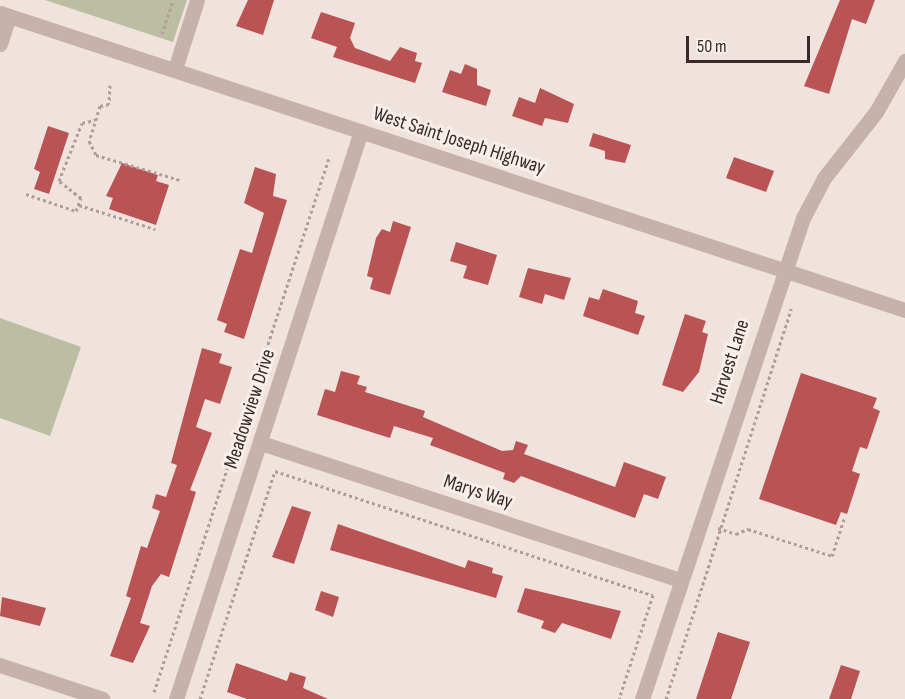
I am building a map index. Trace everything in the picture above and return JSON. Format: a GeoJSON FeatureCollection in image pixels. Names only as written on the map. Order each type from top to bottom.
{"type":"FeatureCollection","features":[{"type":"Feature","properties":{"kind":"street"},"geometry":{"type":"LineString","coordinates":[[175,69],[197,0]]}},
{"type":"Feature","properties":{"kind":"street"},"geometry":{"type":"LineString","coordinates":[[0,44],[4,15]]}},
{"type":"Feature","properties":{"kind":"street","name":"West Saint Joseph Highway"},"geometry":{"type":"LineString","coordinates":[[4,15],[175,69],[905,310]]}},
{"type":"Feature","properties":{"kind":"street","name":"Harvest Lane"},"geometry":{"type":"LineString","coordinates":[[642,699],[783,269],[812,197],[876,112],[905,61]]}},
{"type":"Feature","properties":{"kind":"street","name":"Meadowview Drive"},"geometry":{"type":"LineString","coordinates":[[176,699],[361,131]]}},
{"type":"Feature","properties":{"kind":"street","name":"Marys Way"},"geometry":{"type":"LineString","coordinates":[[261,443],[681,580]]}},
{"type":"Feature","properties":{"kind":"street"},"geometry":{"type":"LineString","coordinates":[[0,665],[103,699]]}},
{"type":"Feature","properties":{"kind":"path"},"geometry":{"type":"LineString","coordinates":[[162,34],[173,0]]}},
{"type":"Feature","properties":{"kind":"path"},"geometry":{"type":"LineString","coordinates":[[110,85],[109,104],[100,106],[89,141],[96,155],[180,180]]}},
{"type":"Feature","properties":{"kind":"path"},"geometry":{"type":"LineString","coordinates":[[26,194],[76,211],[81,198],[59,181],[82,123],[95,120]]}},
{"type":"Feature","properties":{"kind":"path"},"geometry":{"type":"LineString","coordinates":[[154,692],[329,158]]}},
{"type":"Feature","properties":{"kind":"path"},"geometry":{"type":"LineString","coordinates":[[78,204],[154,229]]}},
{"type":"Feature","properties":{"kind":"path"},"geometry":{"type":"LineString","coordinates":[[666,699],[718,528],[791,309]]}},
{"type":"Feature","properties":{"kind":"path"},"geometry":{"type":"LineString","coordinates":[[200,699],[275,471],[653,595],[619,699]]}},
{"type":"Feature","properties":{"kind":"path"},"geometry":{"type":"LineString","coordinates":[[718,528],[736,534],[748,529],[832,556],[844,518]]}},
{"type":"Feature","properties":{"kind":"green space"},"geometry":{"type":"Polygon","coordinates":[[[45,0],[187,0],[173,42],[45,0]]]}},
{"type":"Feature","properties":{"kind":"green space"},"geometry":{"type":"Polygon","coordinates":[[[0,318],[81,347],[50,436],[0,418],[0,318]]]}},
{"type":"Feature","properties":{"kind":"building"},"geometry":{"type":"Polygon","coordinates":[[[248,0],[274,0],[263,35],[236,26],[248,0]]]}},
{"type":"Feature","properties":{"kind":"building"},"geometry":{"type":"Polygon","coordinates":[[[840,0],[875,0],[866,24],[852,19],[829,94],[804,86],[840,0]]]}},
{"type":"Feature","properties":{"kind":"building"},"geometry":{"type":"Polygon","coordinates":[[[321,12],[355,23],[350,38],[355,48],[390,61],[400,47],[417,53],[415,61],[422,63],[415,83],[333,57],[337,47],[311,38],[321,12]]]}},
{"type":"Feature","properties":{"kind":"building"},"geometry":{"type":"Polygon","coordinates":[[[465,64],[477,69],[477,85],[491,90],[486,106],[442,92],[450,70],[461,74],[465,64]]]}},
{"type":"Feature","properties":{"kind":"building"},"geometry":{"type":"Polygon","coordinates":[[[540,88],[574,104],[568,123],[545,118],[542,126],[512,116],[519,97],[535,103],[540,88]]]}},
{"type":"Feature","properties":{"kind":"building"},"geometry":{"type":"Polygon","coordinates":[[[48,126],[69,133],[49,194],[34,189],[40,172],[34,169],[48,126]]]}},
{"type":"Feature","properties":{"kind":"building"},"geometry":{"type":"Polygon","coordinates":[[[593,133],[631,145],[625,163],[605,159],[605,151],[589,146],[593,133]]]}},
{"type":"Feature","properties":{"kind":"building"},"geometry":{"type":"Polygon","coordinates":[[[734,157],[774,171],[766,192],[726,178],[734,157]]]}},
{"type":"Feature","properties":{"kind":"building"},"geometry":{"type":"Polygon","coordinates":[[[122,163],[158,175],[156,181],[169,185],[156,225],[109,209],[113,198],[106,196],[122,163]]]}},
{"type":"Feature","properties":{"kind":"building"},"geometry":{"type":"Polygon","coordinates":[[[255,167],[276,174],[273,196],[287,200],[244,339],[224,332],[227,324],[217,320],[240,249],[252,253],[264,213],[244,203],[255,167]]]}},
{"type":"Feature","properties":{"kind":"building"},"geometry":{"type":"Polygon","coordinates":[[[393,221],[411,227],[390,295],[370,289],[373,278],[367,276],[376,238],[382,229],[390,232],[393,221]]]}},
{"type":"Feature","properties":{"kind":"building"},"geometry":{"type":"Polygon","coordinates":[[[456,242],[497,255],[488,285],[463,278],[467,266],[450,261],[456,242]]]}},
{"type":"Feature","properties":{"kind":"building"},"geometry":{"type":"Polygon","coordinates":[[[528,268],[571,278],[564,300],[545,294],[542,304],[519,297],[528,268]]]}},
{"type":"Feature","properties":{"kind":"building"},"geometry":{"type":"Polygon","coordinates":[[[603,289],[638,301],[635,313],[645,316],[638,335],[583,316],[589,297],[599,300],[603,289]]]}},
{"type":"Feature","properties":{"kind":"building"},"geometry":{"type":"Polygon","coordinates":[[[685,314],[706,321],[702,332],[708,334],[699,372],[683,392],[662,385],[685,314]]]}},
{"type":"Feature","properties":{"kind":"building"},"geometry":{"type":"Polygon","coordinates":[[[202,348],[222,354],[219,363],[232,367],[220,404],[205,399],[196,427],[212,433],[190,490],[196,492],[169,577],[161,574],[152,586],[140,623],[150,626],[133,663],[110,656],[131,598],[126,596],[141,546],[147,548],[160,511],[152,508],[156,494],[166,497],[177,465],[171,463],[202,348]]]}},
{"type":"Feature","properties":{"kind":"building"},"geometry":{"type":"Polygon","coordinates":[[[341,371],[360,376],[357,384],[367,387],[365,392],[425,411],[423,417],[502,451],[513,450],[516,441],[528,445],[524,454],[615,487],[624,462],[666,477],[658,499],[644,494],[635,518],[521,476],[514,483],[503,479],[505,473],[430,445],[433,438],[394,426],[390,438],[317,415],[325,389],[335,392],[341,371]]]}},
{"type":"Feature","properties":{"kind":"building"},"geometry":{"type":"Polygon","coordinates":[[[801,373],[877,398],[873,408],[880,411],[867,449],[860,447],[852,471],[860,474],[847,514],[841,512],[836,525],[759,499],[801,373]]]}},
{"type":"Feature","properties":{"kind":"building"},"geometry":{"type":"Polygon","coordinates":[[[292,506],[311,512],[294,564],[272,557],[292,506]]]}},
{"type":"Feature","properties":{"kind":"building"},"geometry":{"type":"Polygon","coordinates":[[[338,524],[465,568],[468,560],[493,568],[492,573],[503,576],[496,598],[330,550],[338,524]]]}},
{"type":"Feature","properties":{"kind":"building"},"geometry":{"type":"Polygon","coordinates":[[[525,588],[621,611],[611,639],[562,623],[555,633],[541,628],[544,621],[517,612],[525,588]]]}},
{"type":"Feature","properties":{"kind":"building"},"geometry":{"type":"Polygon","coordinates":[[[321,591],[339,597],[333,617],[315,610],[321,591]]]}},
{"type":"Feature","properties":{"kind":"building"},"geometry":{"type":"Polygon","coordinates":[[[2,597],[46,608],[40,626],[0,616],[2,597]]]}},
{"type":"Feature","properties":{"kind":"building"},"geometry":{"type":"Polygon","coordinates":[[[718,632],[750,642],[731,699],[696,699],[718,632]]]}},
{"type":"Feature","properties":{"kind":"building"},"geometry":{"type":"Polygon","coordinates":[[[236,663],[287,681],[290,672],[306,677],[303,688],[328,699],[247,699],[227,692],[236,663]]]}},
{"type":"Feature","properties":{"kind":"building"},"geometry":{"type":"Polygon","coordinates":[[[841,665],[860,671],[851,699],[829,699],[841,665]]]}}]}
